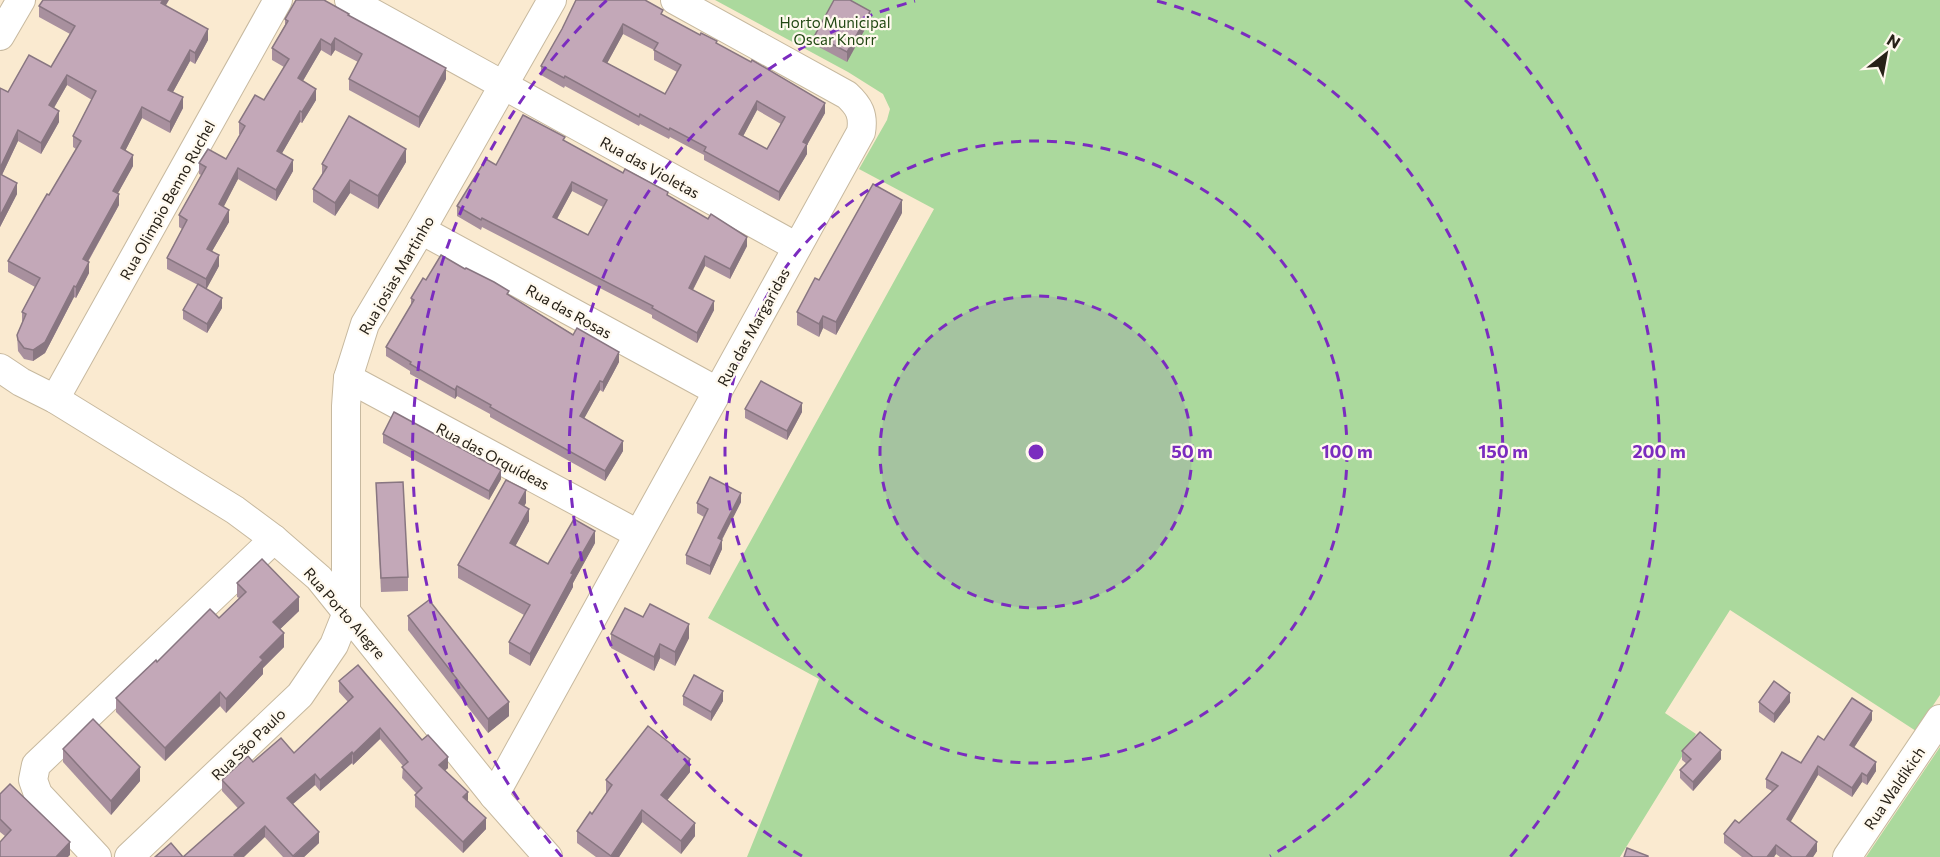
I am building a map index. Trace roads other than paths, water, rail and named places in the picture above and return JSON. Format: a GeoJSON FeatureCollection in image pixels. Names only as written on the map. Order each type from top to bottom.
{"type":"FeatureCollection","features":[{"type":"Feature","properties":{"kind":"street"},"geometry":{"type":"LineString","coordinates":[[0,36],[21,0]]}},
{"type":"Feature","properties":{"kind":"street","name":"Rua Olimpio Benno Ruchel"},"geometry":{"type":"LineString","coordinates":[[56,399],[278,0]]}},
{"type":"Feature","properties":{"kind":"street","name":"Rua das Violetas"},"geometry":{"type":"LineString","coordinates":[[349,0],[797,248]]}},
{"type":"Feature","properties":{"kind":"street","name":"Rua josias Martinho"},"geometry":{"type":"LineString","coordinates":[[346,615],[346,406],[348,378],[365,324],[552,0]]}},
{"type":"Feature","properties":{"kind":"street","name":"Rua das Margaridas"},"geometry":{"type":"LineString","coordinates":[[494,796],[861,132],[863,119],[858,105],[847,95],[675,0]]}},
{"type":"Feature","properties":{"kind":"street","name":"Rua das Rosas"},"geometry":{"type":"LineString","coordinates":[[421,230],[717,391]]}},
{"type":"Feature","properties":{"kind":"street","name":"Rua Porto Alegre"},"geometry":{"type":"LineString","coordinates":[[0,368],[21,382],[56,399],[235,510],[274,539],[319,578],[346,615],[387,662],[494,796],[548,857]]}},
{"type":"Feature","properties":{"kind":"street","name":"Rua das Orquídeas"},"geometry":{"type":"LineString","coordinates":[[348,378],[638,534]]}},
{"type":"Feature","properties":{"kind":"street"},"geometry":{"type":"LineString","coordinates":[[97,857],[38,794],[33,780],[36,765],[274,539]]}},
{"type":"Feature","properties":{"kind":"street","name":"Rua São Paulo"},"geometry":{"type":"LineString","coordinates":[[129,857],[300,695],[334,645],[346,615]]}},
{"type":"Feature","properties":{"kind":"street","name":"Rua Waldikich"},"geometry":{"type":"LineString","coordinates":[[1847,857],[1940,719]]}},
{"type":"Feature","properties":{"kind":"park label","name":"Horto Municipal Oscar Knorr"},"geometry":{"type":"Point","coordinates":[835,30]}}]}
